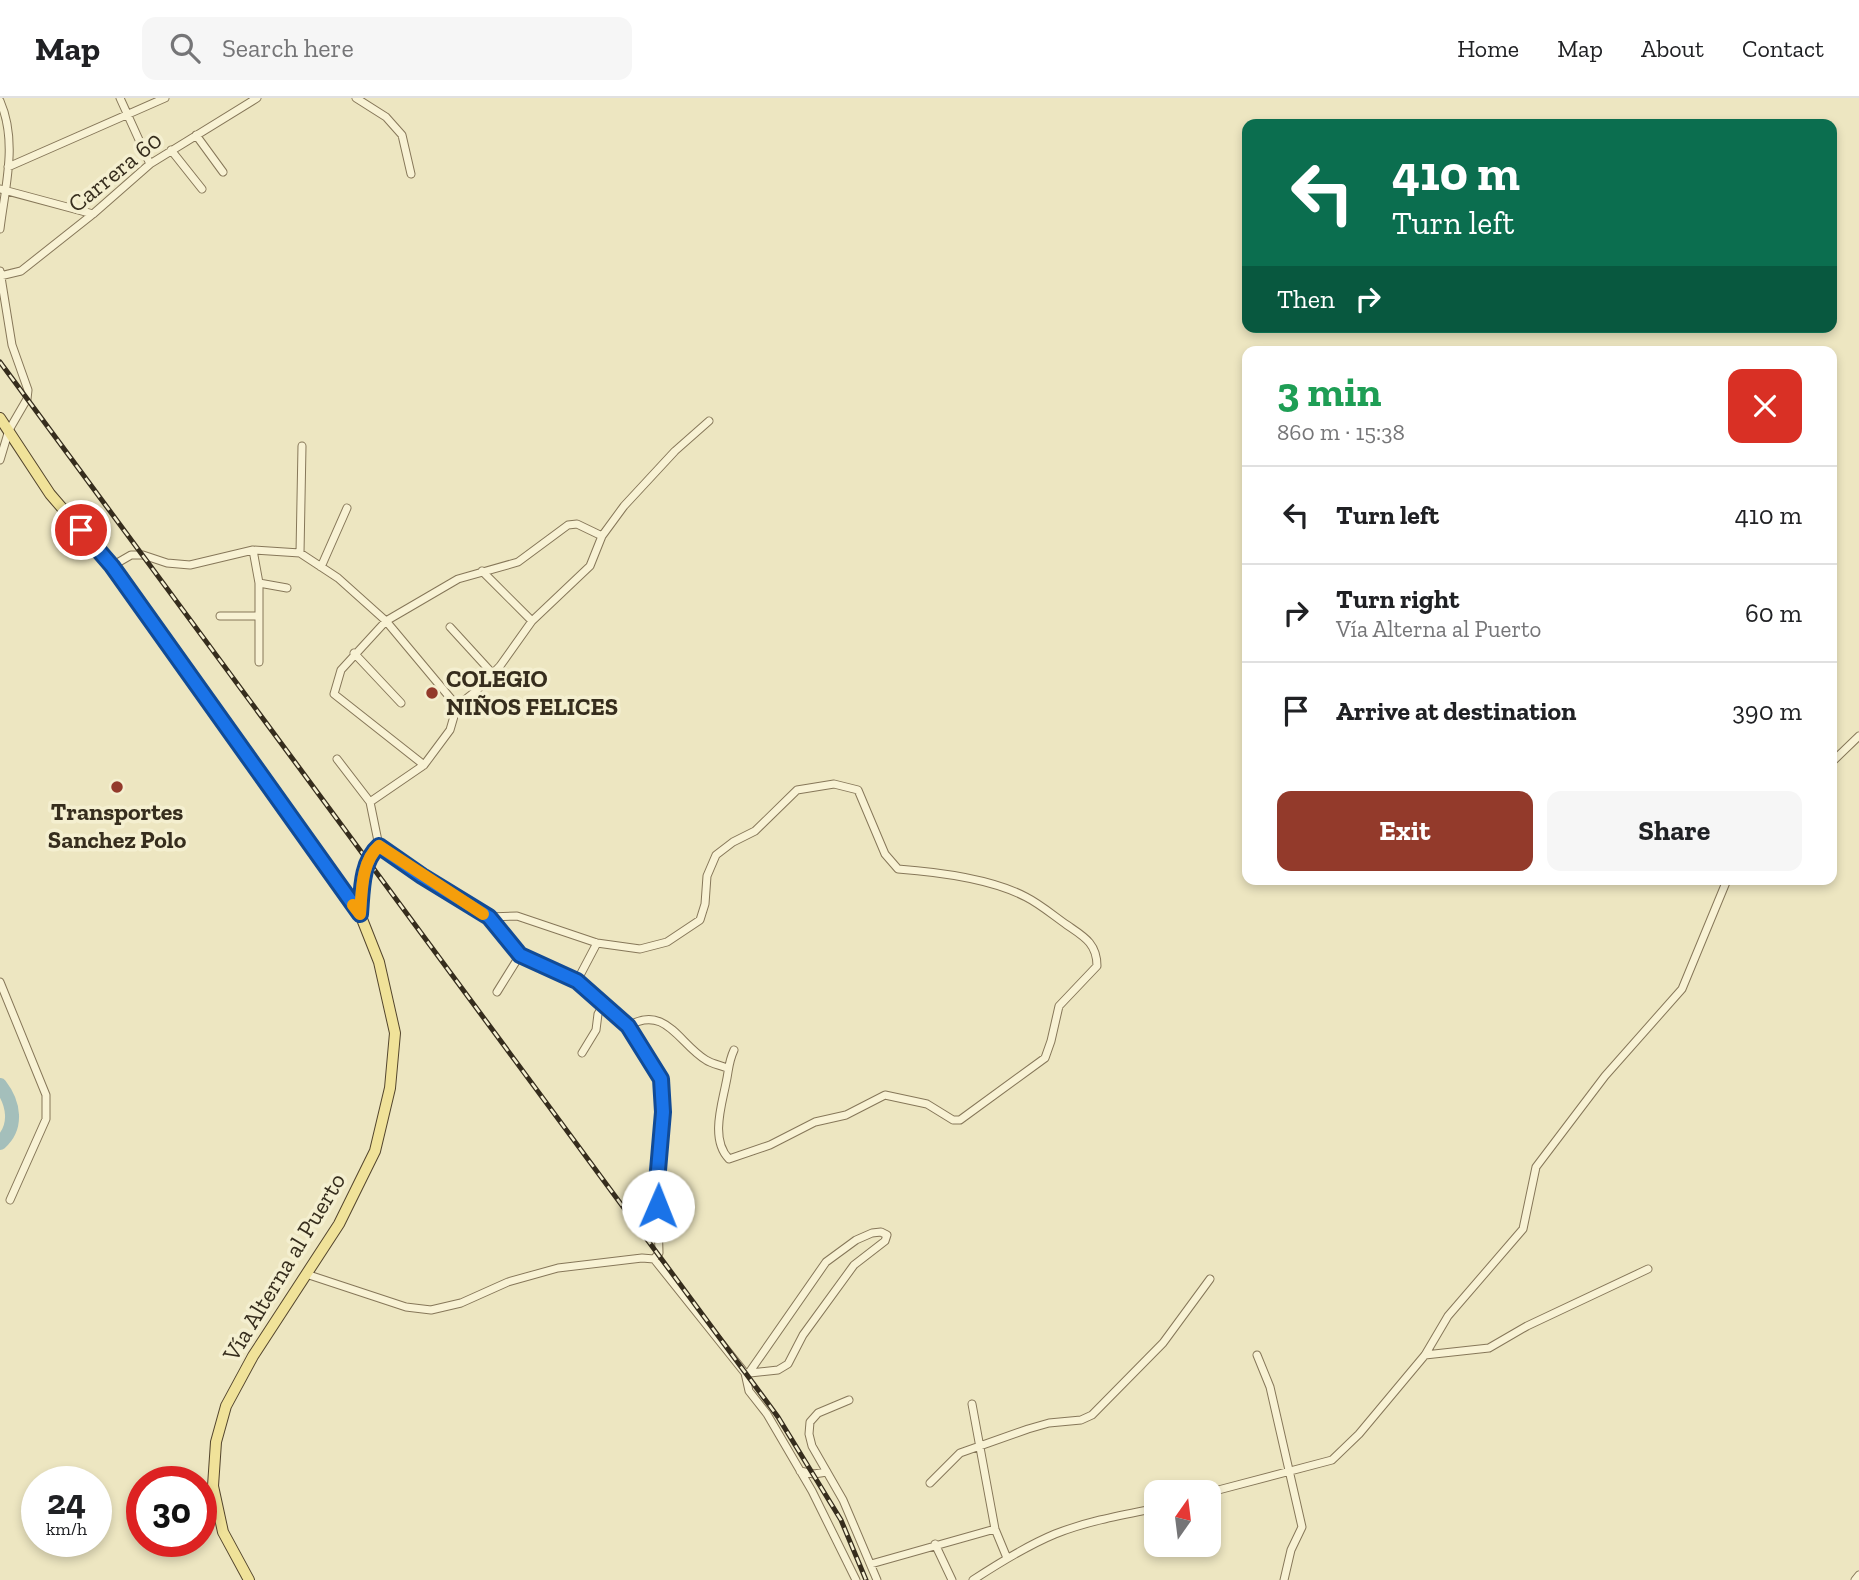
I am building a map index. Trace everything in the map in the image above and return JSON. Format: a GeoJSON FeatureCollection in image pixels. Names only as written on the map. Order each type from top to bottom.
{"type":"FeatureCollection","features":[{"type":"Feature","properties":{"kind":"main road","name":"Vía Alterna al Puerto"},"geometry":{"type":"LineString","coordinates":[[0,418],[50,494],[112,566],[360,914],[379,962],[395,1034],[390,1088],[376,1151],[339,1224],[246,1369],[226,1406],[216,1442],[213,1486],[223,1532],[249,1580]]}},
{"type":"Feature","properties":{"kind":"street"},"geometry":{"type":"LineString","coordinates":[[120,98],[150,163]]}},
{"type":"Feature","properties":{"kind":"street"},"geometry":{"type":"LineString","coordinates":[[8,167],[164,98]]}},
{"type":"Feature","properties":{"kind":"street","name":"Carrera 60"},"geometry":{"type":"LineString","coordinates":[[0,276],[21,271],[93,214],[150,163],[257,98]]}},
{"type":"Feature","properties":{"kind":"street"},"geometry":{"type":"LineString","coordinates":[[362,99],[386,117],[402,135],[411,174]]}},
{"type":"Feature","properties":{"kind":"street"},"geometry":{"type":"LineString","coordinates":[[0,102],[7,118],[10,141],[8,167],[2,190],[0,229]]}},
{"type":"Feature","properties":{"kind":"street"},"geometry":{"type":"LineString","coordinates":[[196,135],[223,172]]}},
{"type":"Feature","properties":{"kind":"street"},"geometry":{"type":"LineString","coordinates":[[171,150],[202,189]]}},
{"type":"Feature","properties":{"kind":"street"},"geometry":{"type":"LineString","coordinates":[[2,190],[93,214]]}},
{"type":"Feature","properties":{"kind":"street"},"geometry":{"type":"LineString","coordinates":[[0,271],[12,345],[28,390],[27,399],[9,430],[0,460]]}},
{"type":"Feature","properties":{"kind":"street"},"geometry":{"type":"LineString","coordinates":[[370,802],[424,765],[450,730],[457,706],[493,674],[532,621],[590,566],[602,536],[624,506],[675,451],[709,421]]}},
{"type":"Feature","properties":{"kind":"street"},"geometry":{"type":"LineString","coordinates":[[300,553],[302,446]]}},
{"type":"Feature","properties":{"kind":"street"},"geometry":{"type":"LineString","coordinates":[[321,567],[347,508]]}},
{"type":"Feature","properties":{"kind":"street"},"geometry":{"type":"LineString","coordinates":[[424,765],[334,694],[341,670],[354,653],[386,621],[458,579],[518,562],[568,525],[578,524],[602,536]]}},
{"type":"Feature","properties":{"kind":"street"},"geometry":{"type":"LineString","coordinates":[[253,550],[259,583],[259,662]]}},
{"type":"Feature","properties":{"kind":"street"},"geometry":{"type":"LineString","coordinates":[[112,566],[131,555],[190,565],[253,550],[300,553],[338,578],[386,621],[457,706]]}},
{"type":"Feature","properties":{"kind":"street"},"geometry":{"type":"LineString","coordinates":[[482,571],[532,621]]}},
{"type":"Feature","properties":{"kind":"street"},"geometry":{"type":"LineString","coordinates":[[259,583],[287,588]]}},
{"type":"Feature","properties":{"kind":"street"},"geometry":{"type":"LineString","coordinates":[[220,616],[258,616]]}},
{"type":"Feature","properties":{"kind":"street"},"geometry":{"type":"LineString","coordinates":[[450,627],[493,674]]}},
{"type":"Feature","properties":{"kind":"street"},"geometry":{"type":"LineString","coordinates":[[354,653],[401,703]]}},
{"type":"Feature","properties":{"kind":"street"},"geometry":{"type":"LineString","coordinates":[[1837,757],[1859,736]]}},
{"type":"Feature","properties":{"kind":"street"},"geometry":{"type":"LineString","coordinates":[[337,760],[370,802],[379,846],[489,917],[520,955],[577,981],[628,1026],[661,1079],[663,1112],[657,1182],[659,1253],[654,1259]]}},
{"type":"Feature","properties":{"kind":"street"},"geometry":{"type":"LineString","coordinates":[[489,917],[517,916],[597,943],[640,949],[667,942],[700,920],[705,904],[707,876],[716,855],[733,842],[755,831],[797,790],[834,784],[858,790],[885,854],[898,869],[933,872],[1001,887],[1027,897],[1091,941],[1097,956],[1097,965],[1059,1006],[1045,1058],[960,1121],[953,1120],[928,1104],[885,1095],[846,1115],[815,1122],[770,1145],[729,1158],[724,1154],[718,1125],[727,1068],[734,1050]]}},
{"type":"Feature","properties":{"kind":"street"},"geometry":{"type":"LineString","coordinates":[[360,914],[365,870],[371,853],[379,846]]}},
{"type":"Feature","properties":{"kind":"street"},"geometry":{"type":"LineString","coordinates":[[1222,1489],[1332,1460],[1359,1434],[1425,1355],[1448,1316],[1523,1229],[1536,1167],[1605,1076],[1682,989],[1725,885]]}},
{"type":"Feature","properties":{"kind":"street"},"geometry":{"type":"LineString","coordinates":[[577,981],[597,943]]}},
{"type":"Feature","properties":{"kind":"street"},"geometry":{"type":"LineString","coordinates":[[496,992],[520,955]]}},
{"type":"Feature","properties":{"kind":"street"},"geometry":{"type":"LineString","coordinates":[[0,982],[46,1095],[46,1119],[10,1200]]}},
{"type":"Feature","properties":{"kind":"street"},"geometry":{"type":"LineString","coordinates":[[582,1053],[596,1030],[598,1014],[604,1004]]}},
{"type":"Feature","properties":{"kind":"street"},"geometry":{"type":"LineString","coordinates":[[628,1026],[641,1019],[656,1020],[672,1029],[706,1061],[727,1068]]}},
{"type":"Feature","properties":{"kind":"street"},"geometry":{"type":"LineString","coordinates":[[880,1232],[887,1235],[885,1241],[854,1265],[803,1335],[788,1364],[778,1370],[748,1375],[826,1262],[864,1237],[880,1232]]}},
{"type":"Feature","properties":{"kind":"street"},"geometry":{"type":"LineString","coordinates":[[306,1273],[406,1307],[431,1310],[461,1303],[508,1282],[558,1268],[642,1258],[654,1259],[748,1375],[749,1391],[766,1414],[823,1511],[856,1580]]}},
{"type":"Feature","properties":{"kind":"street"},"geometry":{"type":"LineString","coordinates":[[1425,1355],[1481,1350],[1496,1345],[1527,1326],[1648,1269]]}},
{"type":"Feature","properties":{"kind":"street"},"geometry":{"type":"LineString","coordinates":[[930,1483],[955,1457],[979,1446],[1038,1426],[1081,1420],[1092,1415],[1163,1343],[1210,1279]]}},
{"type":"Feature","properties":{"kind":"street"},"geometry":{"type":"LineString","coordinates":[[1257,1355],[1270,1387],[1302,1527],[1291,1550],[1284,1580]]}},
{"type":"Feature","properties":{"kind":"street"},"geometry":{"type":"LineString","coordinates":[[849,1400],[818,1413],[810,1422],[809,1434],[812,1446],[843,1500],[877,1580]]}},
{"type":"Feature","properties":{"kind":"street"},"geometry":{"type":"LineString","coordinates":[[972,1404],[995,1529],[1007,1558]]}},
{"type":"Feature","properties":{"kind":"street"},"geometry":{"type":"LineString","coordinates":[[800,1471],[814,1474],[827,1472]]}},
{"type":"Feature","properties":{"kind":"street"},"geometry":{"type":"LineString","coordinates":[[973,1580],[1049,1536],[1089,1522],[1144,1511]]}},
{"type":"Feature","properties":{"kind":"street"},"geometry":{"type":"LineString","coordinates":[[871,1564],[934,1544],[995,1529]]}},
{"type":"Feature","properties":{"kind":"street"},"geometry":{"type":"LineString","coordinates":[[934,1544],[952,1580]]}},
{"type":"Feature","properties":{"kind":"street"},"geometry":{"type":"LineString","coordinates":[[1855,1580],[1859,1575]]}},
{"type":"Feature","properties":{"kind":"waterway"},"geometry":{"type":"LineString","coordinates":[[0,1085],[8,1099],[12,1115],[10,1130],[0,1143]]}},
{"type":"Feature","properties":{"kind":"railway"},"geometry":{"type":"LineString","coordinates":[[0,362],[778,1417],[841,1520],[866,1580]]}},
{"type":"Feature","properties":{"kind":"slow traffic"},"geometry":{"type":"LineString","coordinates":[[353,905],[360,914],[365,870],[371,853],[379,846],[483,914]]}},
{"type":"Feature","properties":{"kind":"place","name":"COLEGIO NIÑOS FELICES"},"geometry":{"type":"Point","coordinates":[432,693]}},
{"type":"Feature","properties":{"kind":"place","name":"Transportes Sanchez Polo"},"geometry":{"type":"Point","coordinates":[117,787]}},
{"type":"Feature","properties":{"kind":"route"},"geometry":{"type":"LineString","coordinates":[[81,530],[112,566],[360,914],[365,870],[371,853],[379,846],[489,917],[520,955],[577,981],[628,1026],[661,1079],[663,1112],[657,1182],[658,1206]]}}]}
